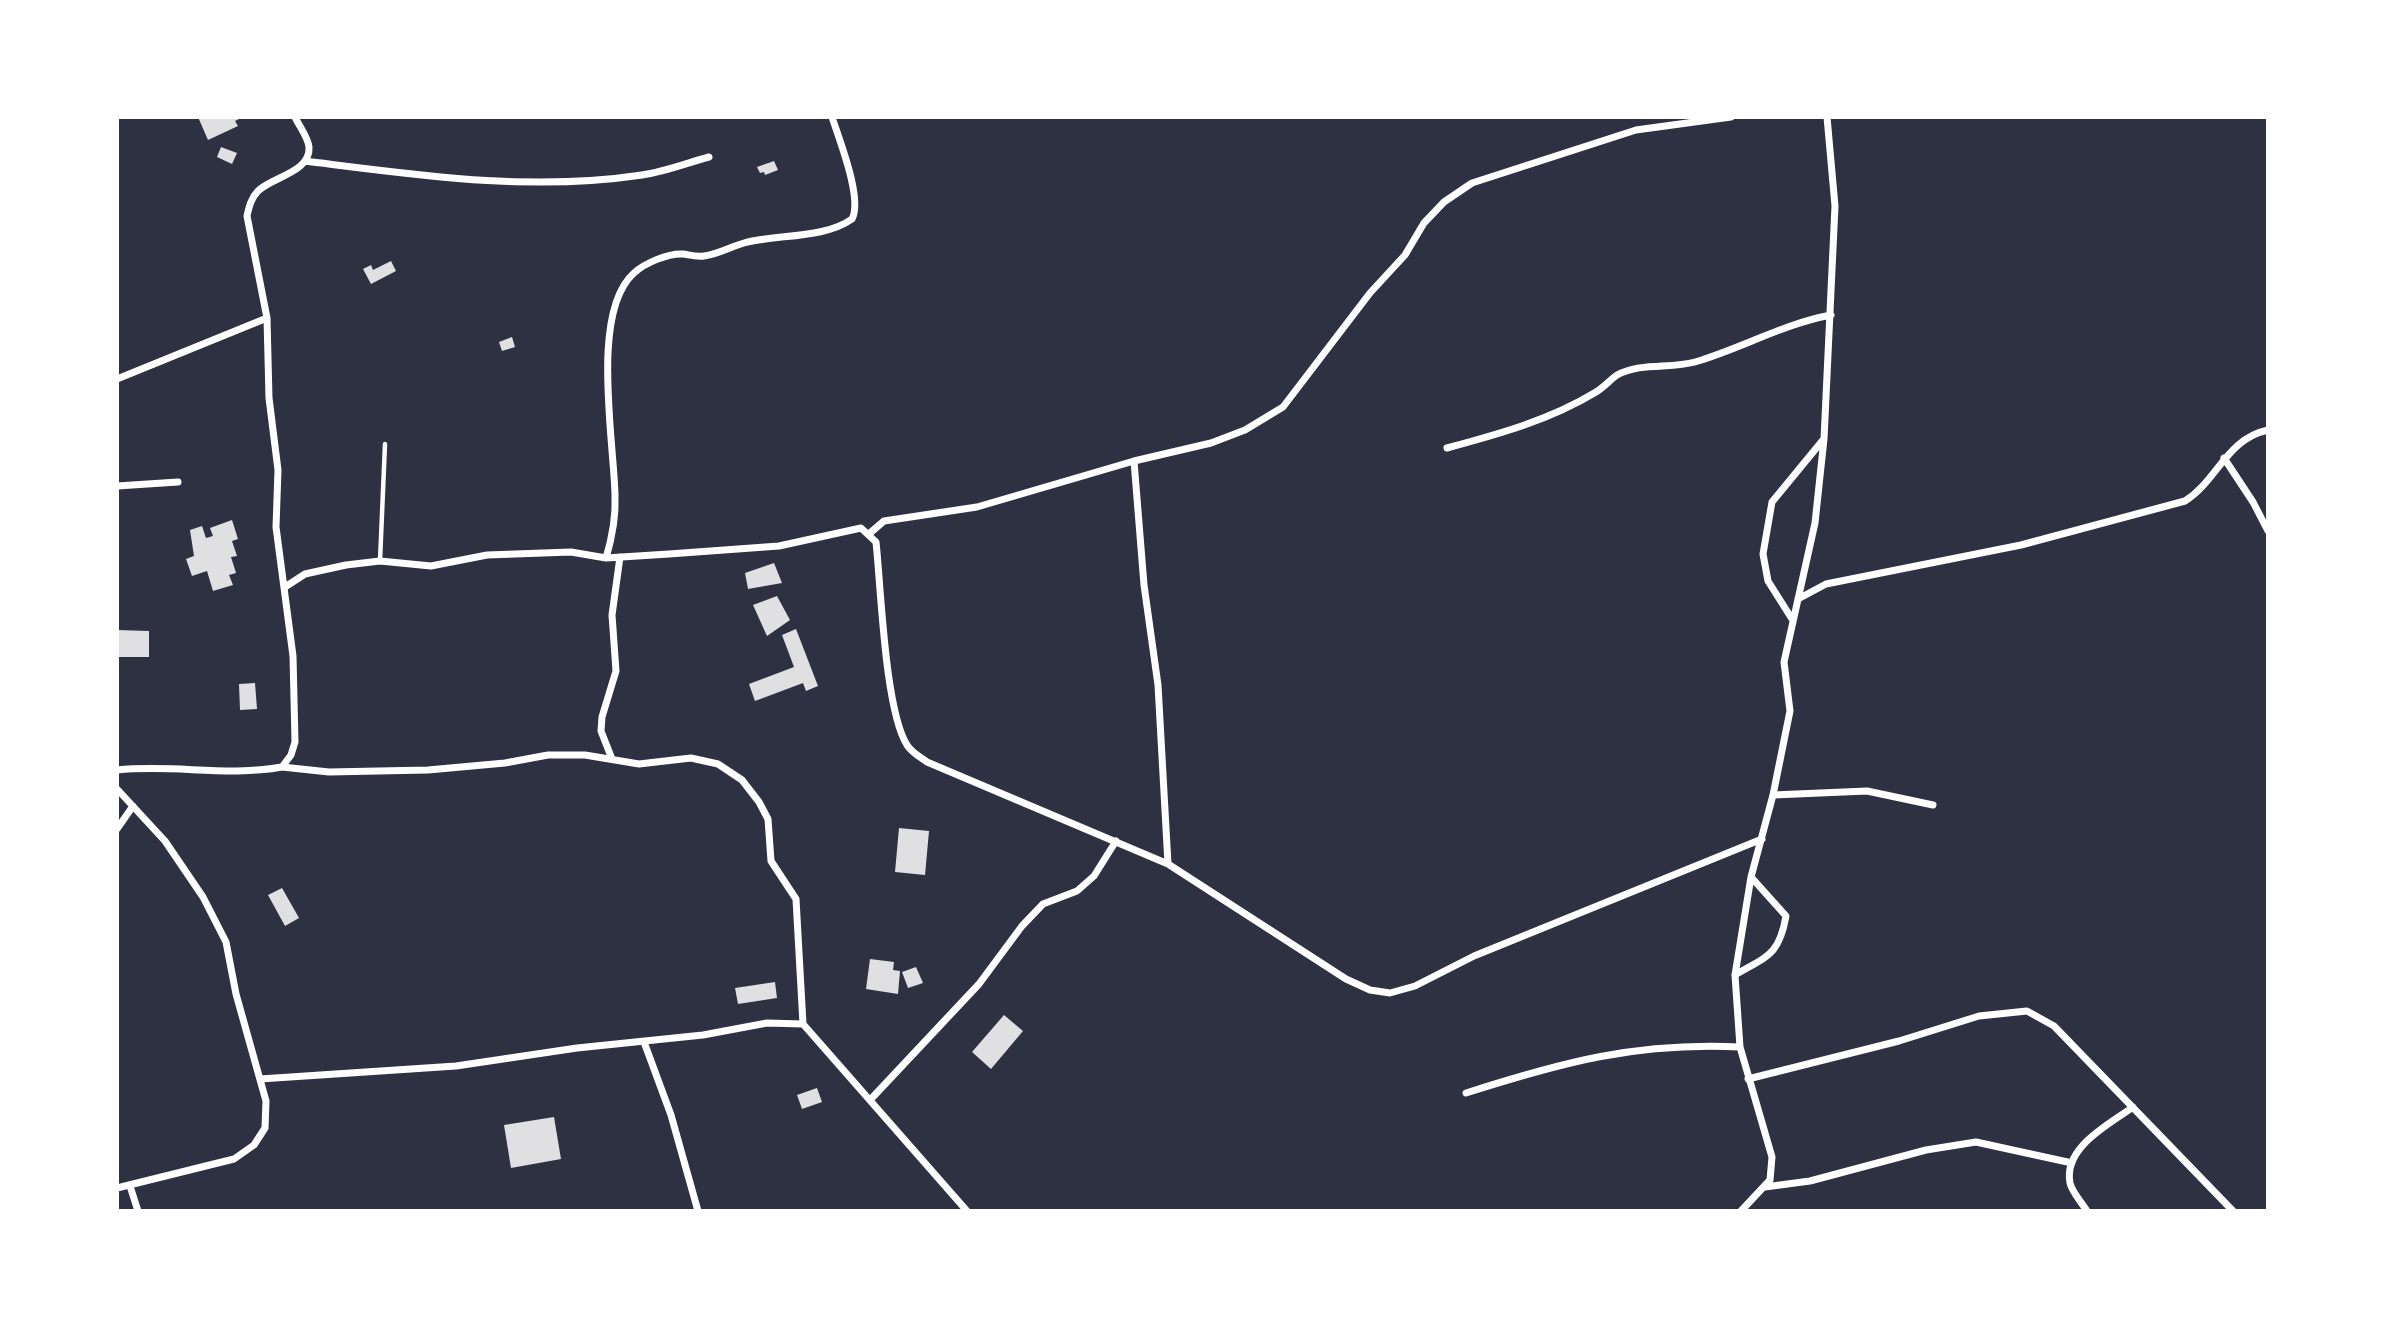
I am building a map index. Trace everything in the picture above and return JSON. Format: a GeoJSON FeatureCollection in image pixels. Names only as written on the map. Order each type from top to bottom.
{"type":"FeatureCollection","features":[{"type":"Feature","properties":{"kind":"street"},"geometry":{"type":"LineString","coordinates":[[282,767],[295,742],[296,712],[285,587],[276,527],[278,470],[269,398],[267,318],[247,216],[251,201],[258,190],[305,161],[310,150],[308,141],[295,117]]}},
{"type":"Feature","properties":{"kind":"street"},"geometry":{"type":"LineString","coordinates":[[606,558],[613,531],[616,497],[608,351],[617,298],[634,273],[656,260],[680,254],[699,257],[720,253],[742,243],[832,229],[852,219],[855,206],[846,160],[832,117]]}},
{"type":"Feature","properties":{"kind":"street"},"geometry":{"type":"LineString","coordinates":[[870,533],[884,521],[977,507],[1134,461],[1211,443],[1245,430],[1283,407],[1370,293],[1405,255],[1424,223],[1444,202],[1472,183],[1636,130],[1731,117]]}},
{"type":"Feature","properties":{"kind":"street"},"geometry":{"type":"LineString","coordinates":[[1741,1211],[1770,1180],[1772,1157],[1740,1046],[1735,975],[1751,877],[1773,795],[1790,711],[1784,663],[1815,523],[1824,439],[1835,206],[1827,117]]}},
{"type":"Feature","properties":{"kind":"street"},"geometry":{"type":"LineString","coordinates":[[305,161],[425,177],[514,183],[643,175],[709,157]]}},
{"type":"Feature","properties":{"kind":"street"},"geometry":{"type":"LineString","coordinates":[[1447,448],[1511,431],[1556,412],[1598,391],[1617,375],[1640,368],[1694,362],[1798,321],[1831,315]]}},
{"type":"Feature","properties":{"kind":"street"},"geometry":{"type":"LineString","coordinates":[[117,379],[267,318]]}},
{"type":"Feature","properties":{"kind":"street"},"geometry":{"type":"LineString","coordinates":[[1798,599],[1826,584],[2021,545],[2185,500],[2202,490],[2239,441],[2268,430]]}},
{"type":"Feature","properties":{"kind":"street"},"geometry":{"type":"LineString","coordinates":[[1792,619],[1768,581],[1763,554],[1772,502],[1824,439]]}},
{"type":"Feature","properties":{"kind":"street"},"geometry":{"type":"LineString","coordinates":[[2224,458],[2268,531]]}},
{"type":"Feature","properties":{"kind":"street"},"geometry":{"type":"LineString","coordinates":[[1134,461],[1144,585],[1158,685],[1168,864]]}},
{"type":"Feature","properties":{"kind":"street"},"geometry":{"type":"LineString","coordinates":[[117,486],[178,482]]}},
{"type":"Feature","properties":{"kind":"street"},"geometry":{"type":"LineString","coordinates":[[285,587],[305,574],[324,568],[380,561],[431,566],[487,555],[571,552],[606,558],[779,546],[850,528],[861,528],[870,533],[876,542],[894,706],[898,727],[908,747],[927,762],[1168,864],[1346,979],[1370,990],[1390,993],[1415,986],[1497,946],[1762,839]]}},
{"type":"Feature","properties":{"kind":"street"},"geometry":{"type":"LineString","coordinates":[[612,759],[601,731],[603,703],[616,671],[612,615],[620,557]]}},
{"type":"Feature","properties":{"kind":"street"},"geometry":{"type":"LineString","coordinates":[[117,770],[170,766],[228,772],[282,767],[329,772],[428,770],[505,764],[548,755],[612,759],[639,764],[691,758],[718,764],[742,780],[759,802],[768,819],[771,861],[796,899],[803,1024],[967,1211]]}},
{"type":"Feature","properties":{"kind":"street"},"geometry":{"type":"LineString","coordinates":[[117,789],[165,841],[203,897],[226,942],[236,994],[266,1101],[265,1128],[254,1145],[234,1159],[117,1188]]}},
{"type":"Feature","properties":{"kind":"street"},"geometry":{"type":"LineString","coordinates":[[1773,795],[1867,791],[1933,805]]}},
{"type":"Feature","properties":{"kind":"street"},"geometry":{"type":"LineString","coordinates":[[117,829],[133,806]]}},
{"type":"Feature","properties":{"kind":"street"},"geometry":{"type":"LineString","coordinates":[[871,1099],[979,984],[1022,926],[1043,904],[1077,891],[1094,876],[1116,841]]}},
{"type":"Feature","properties":{"kind":"street"},"geometry":{"type":"LineString","coordinates":[[1735,975],[1770,955],[1782,942],[1786,916],[1751,877]]}},
{"type":"Feature","properties":{"kind":"street"},"geometry":{"type":"LineString","coordinates":[[1748,1079],[1899,1041],[1979,1016],[2027,1011],[2054,1026],[2233,1211]]}},
{"type":"Feature","properties":{"kind":"street"},"geometry":{"type":"LineString","coordinates":[[260,1079],[456,1066],[767,1023],[803,1024]]}},
{"type":"Feature","properties":{"kind":"street"},"geometry":{"type":"LineString","coordinates":[[644,1042],[671,1115],[698,1211]]}},
{"type":"Feature","properties":{"kind":"street"},"geometry":{"type":"LineString","coordinates":[[1466,1093],[1556,1064],[1625,1050],[1686,1044],[1740,1046]]}},
{"type":"Feature","properties":{"kind":"street"},"geometry":{"type":"LineString","coordinates":[[2087,1211],[2070,1183],[2072,1163],[2080,1146],[2133,1107]]}},
{"type":"Feature","properties":{"kind":"street"},"geometry":{"type":"LineString","coordinates":[[1764,1187],[1810,1181],[1926,1150],[1976,1142],[2072,1163]]}},
{"type":"Feature","properties":{"kind":"street"},"geometry":{"type":"LineString","coordinates":[[130,1186],[138,1211]]}},
{"type":"Feature","properties":{"kind":"lane"},"geometry":{"type":"LineString","coordinates":[[380,561],[385,444]]}},
{"type":"Feature","properties":{"kind":"building"},"geometry":{"type":"Polygon","coordinates":[[[198,117],[243,117],[235,121],[238,126],[208,140],[198,117]]]}},
{"type":"Feature","properties":{"kind":"building"},"geometry":{"type":"Polygon","coordinates":[[[221,147],[237,153],[232,164],[217,157],[221,147]]]}},
{"type":"Feature","properties":{"kind":"building"},"geometry":{"type":"Polygon","coordinates":[[[774,161],[778,170],[765,175],[764,172],[760,173],[757,167],[774,161]]]}},
{"type":"Feature","properties":{"kind":"building"},"geometry":{"type":"Polygon","coordinates":[[[391,261],[396,271],[371,284],[363,269],[371,265],[373,270],[391,261]]]}},
{"type":"Feature","properties":{"kind":"building"},"geometry":{"type":"Polygon","coordinates":[[[512,337],[515,347],[502,351],[499,342],[512,337]]]}},
{"type":"Feature","properties":{"kind":"building"},"geometry":{"type":"Polygon","coordinates":[[[232,520],[238,539],[232,541],[237,556],[231,557],[236,573],[229,575],[233,585],[213,591],[207,571],[192,576],[186,559],[194,556],[190,530],[202,526],[206,538],[213,536],[210,528],[232,520]]]}},
{"type":"Feature","properties":{"kind":"building"},"geometry":{"type":"Polygon","coordinates":[[[774,563],[782,583],[748,589],[745,573],[774,563]]]}},
{"type":"Feature","properties":{"kind":"building"},"geometry":{"type":"Polygon","coordinates":[[[777,596],[790,620],[767,636],[753,605],[777,596]]]}},
{"type":"Feature","properties":{"kind":"building"},"geometry":{"type":"Polygon","coordinates":[[[796,629],[818,686],[806,691],[803,683],[755,701],[749,684],[794,667],[782,635],[796,629]]]}},
{"type":"Feature","properties":{"kind":"building"},"geometry":{"type":"Polygon","coordinates":[[[117,630],[149,631],[149,657],[117,657],[117,630]]]}},
{"type":"Feature","properties":{"kind":"building"},"geometry":{"type":"Polygon","coordinates":[[[255,683],[257,709],[240,710],[239,684],[255,683]]]}},
{"type":"Feature","properties":{"kind":"building"},"geometry":{"type":"Polygon","coordinates":[[[899,828],[929,831],[925,875],[895,872],[899,828]]]}},
{"type":"Feature","properties":{"kind":"building"},"geometry":{"type":"Polygon","coordinates":[[[282,888],[299,918],[285,926],[268,895],[282,888]]]}},
{"type":"Feature","properties":{"kind":"building"},"geometry":{"type":"Polygon","coordinates":[[[870,959],[894,962],[893,970],[900,971],[898,994],[866,989],[870,959]]]}},
{"type":"Feature","properties":{"kind":"building"},"geometry":{"type":"Polygon","coordinates":[[[916,967],[923,983],[908,988],[902,972],[916,967]]]}},
{"type":"Feature","properties":{"kind":"building"},"geometry":{"type":"Polygon","coordinates":[[[775,982],[777,998],[738,1004],[735,988],[775,982]]]}},
{"type":"Feature","properties":{"kind":"building"},"geometry":{"type":"Polygon","coordinates":[[[1004,1015],[1023,1031],[991,1069],[972,1052],[1004,1015]]]}},
{"type":"Feature","properties":{"kind":"building"},"geometry":{"type":"Polygon","coordinates":[[[817,1088],[822,1102],[802,1109],[797,1095],[817,1088]]]}},
{"type":"Feature","properties":{"kind":"building"},"geometry":{"type":"Polygon","coordinates":[[[554,1117],[561,1159],[511,1168],[504,1125],[554,1117]]]}}]}
